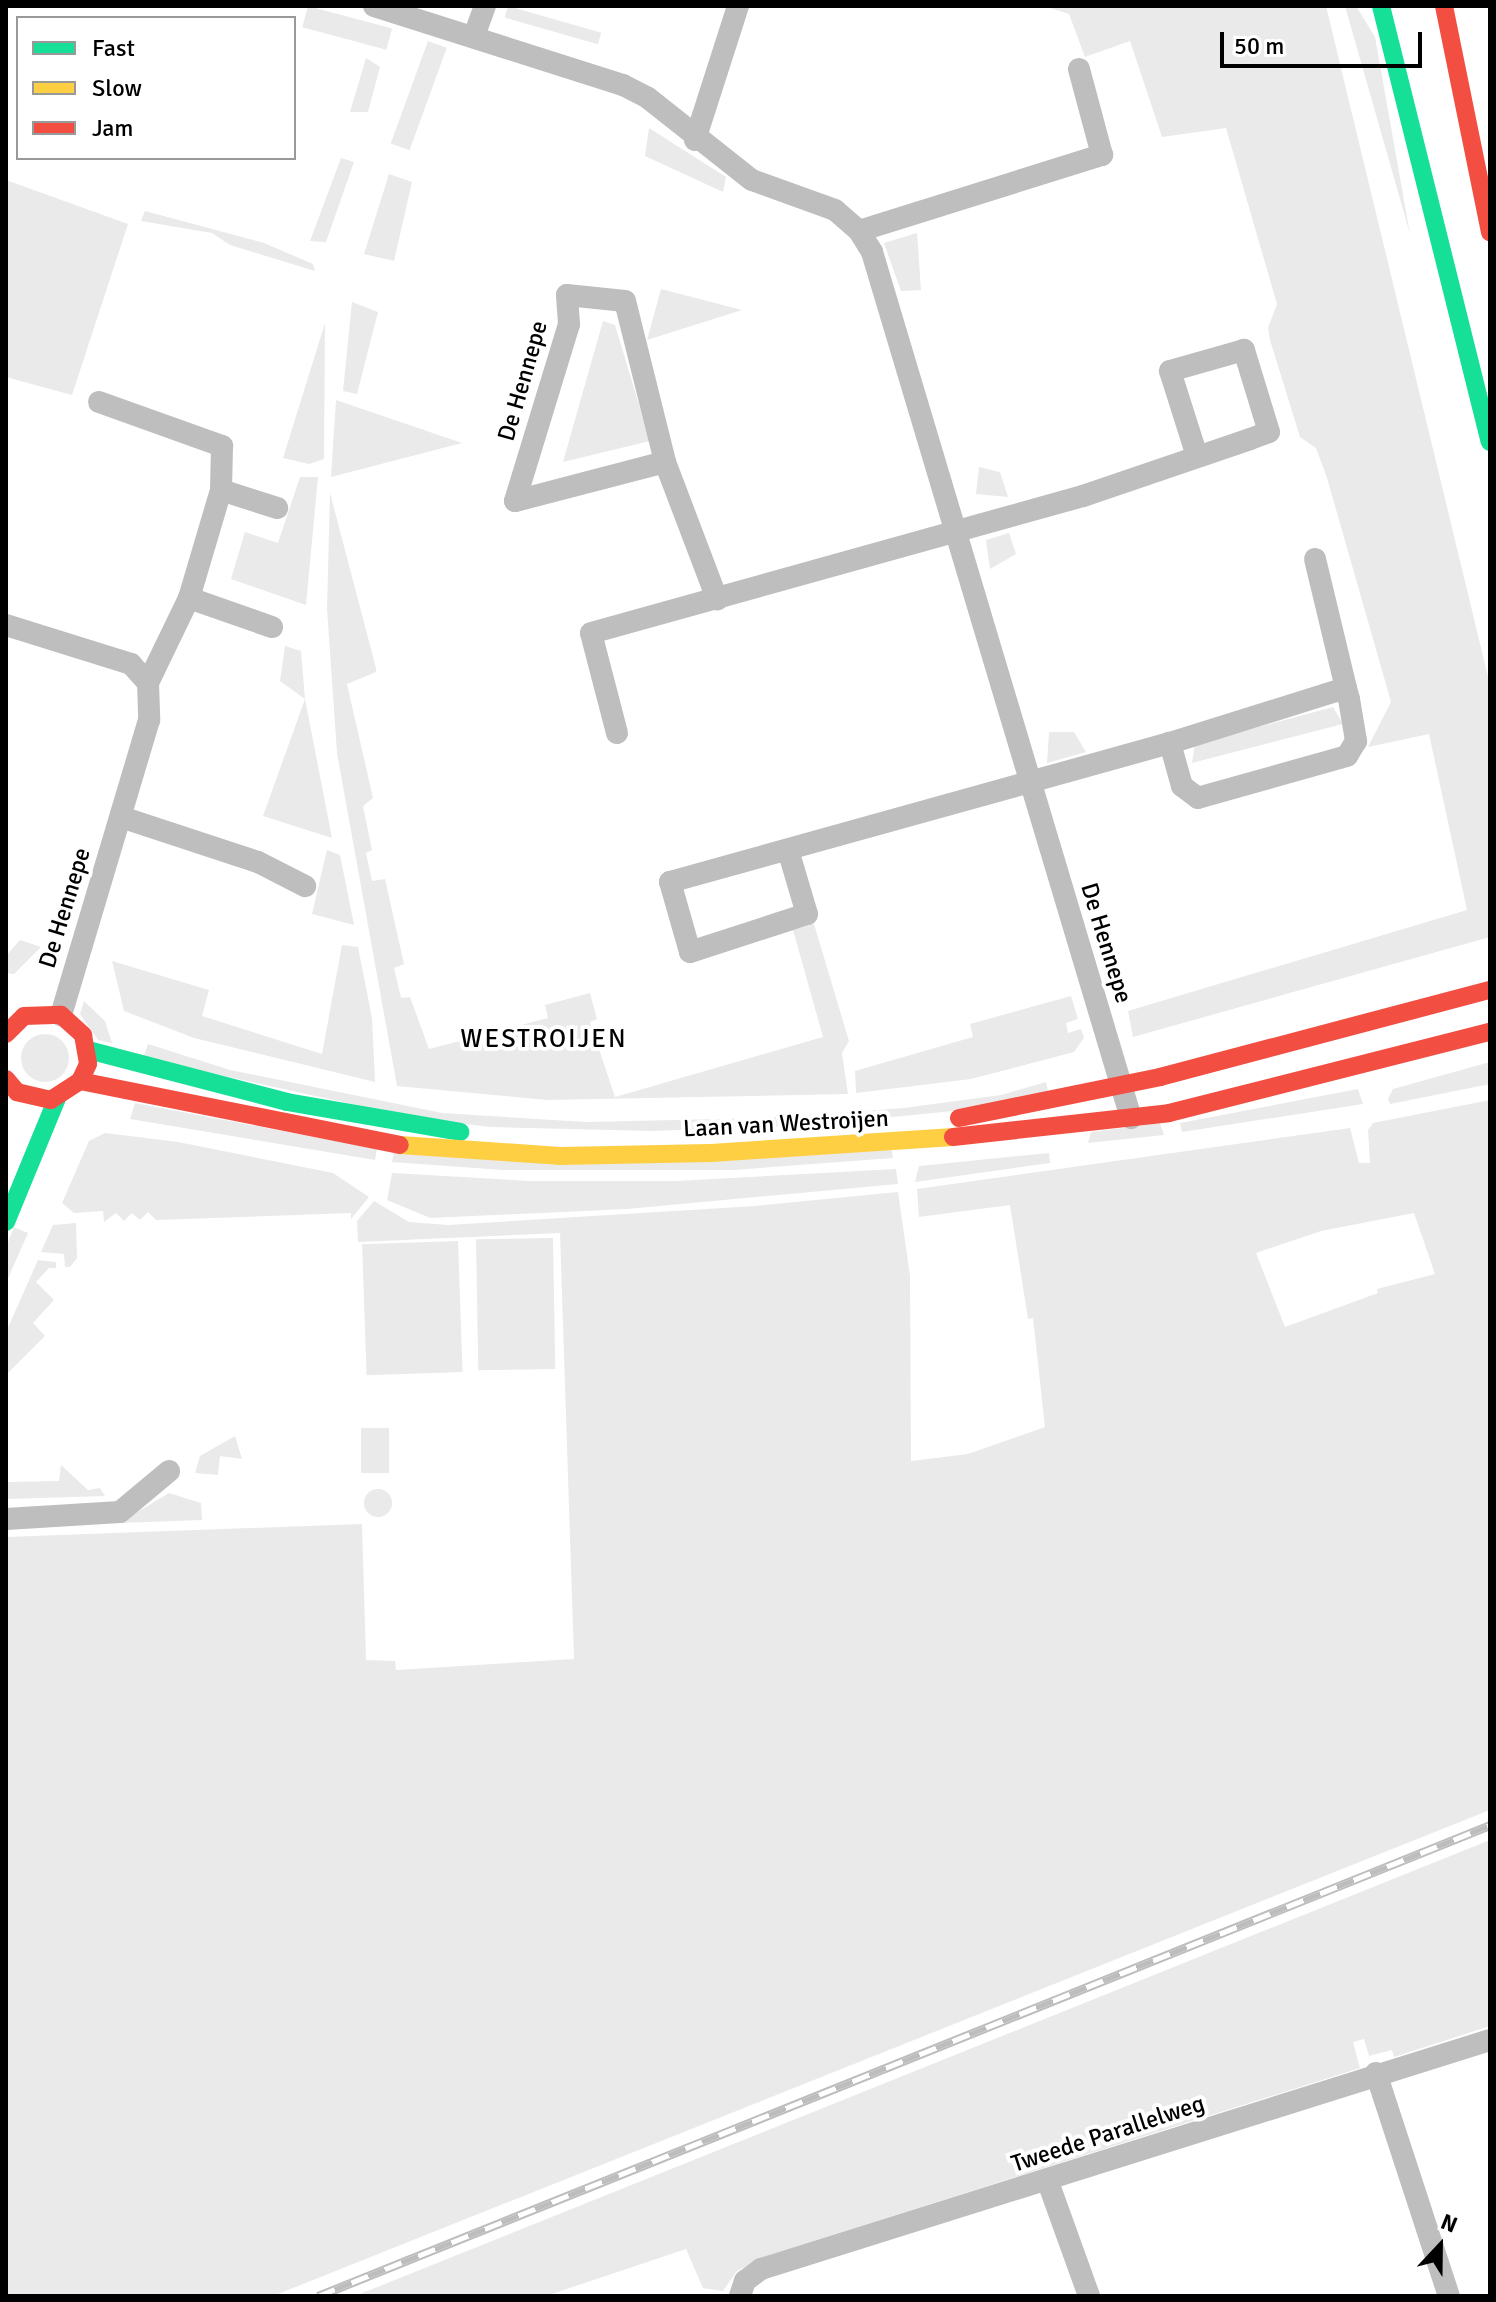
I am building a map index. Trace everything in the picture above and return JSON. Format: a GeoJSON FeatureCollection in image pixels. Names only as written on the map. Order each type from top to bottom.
{"type":"FeatureCollection","features":[{"type":"Feature","properties":{"kind":"street","name":"De Hennepe"},"geometry":{"type":"LineString","coordinates":[[374,6],[623,85],[648,98],[695,140],[752,180],[835,210],[859,231],[872,252],[1131,1118]]}},
{"type":"Feature","properties":{"kind":"street"},"geometry":{"type":"LineString","coordinates":[[474,36],[485,6]]}},
{"type":"Feature","properties":{"kind":"street"},"geometry":{"type":"LineString","coordinates":[[695,140],[738,6]]}},
{"type":"Feature","properties":{"kind":"street"},"geometry":{"type":"LineString","coordinates":[[1381,6],[1490,442]]}},
{"type":"Feature","properties":{"kind":"street"},"geometry":{"type":"LineString","coordinates":[[1445,12],[1490,232]]}},
{"type":"Feature","properties":{"kind":"street"},"geometry":{"type":"LineString","coordinates":[[859,231],[1102,155],[1079,69]]}},
{"type":"Feature","properties":{"kind":"street","name":"De Hennepe"},"geometry":{"type":"LineString","coordinates":[[665,462],[515,501],[569,324],[567,295],[625,301],[665,462],[717,599]]}},
{"type":"Feature","properties":{"kind":"street"},"geometry":{"type":"LineString","coordinates":[[617,733],[591,633],[956,531],[1197,456],[1269,432],[1244,350],[1170,371],[1197,456]]}},
{"type":"Feature","properties":{"kind":"street","name":"De Hennepe"},"geometry":{"type":"LineString","coordinates":[[61,1015],[149,720],[148,683],[189,598],[221,490],[222,446],[99,402]]}},
{"type":"Feature","properties":{"kind":"street"},"geometry":{"type":"LineString","coordinates":[[221,490],[277,508]]}},
{"type":"Feature","properties":{"kind":"street"},"geometry":{"type":"LineString","coordinates":[[1170,743],[1182,786],[1198,798],[1347,756],[1356,741],[1315,559]]}},
{"type":"Feature","properties":{"kind":"street"},"geometry":{"type":"LineString","coordinates":[[189,598],[272,627]]}},
{"type":"Feature","properties":{"kind":"street"},"geometry":{"type":"LineString","coordinates":[[6,625],[131,664],[148,683]]}},
{"type":"Feature","properties":{"kind":"street"},"geometry":{"type":"LineString","coordinates":[[788,850],[807,914],[690,952],[670,882],[1031,783],[1346,688]]}},
{"type":"Feature","properties":{"kind":"street"},"geometry":{"type":"LineString","coordinates":[[121,817],[258,862],[305,886]]}},
{"type":"Feature","properties":{"kind":"street","name":"Laan van Westroijen"},"geometry":{"type":"LineString","coordinates":[[88,1050],[212,1085],[347,1115],[465,1133],[569,1138],[827,1132],[958,1118],[1122,1085],[1312,1040],[1490,990]]}},
{"type":"Feature","properties":{"kind":"street"},"geometry":{"type":"LineString","coordinates":[[6,1222],[57,1098],[80,1081],[88,1050],[83,1035],[61,1015],[42,1012],[10,1025]]}},
{"type":"Feature","properties":{"kind":"street","name":"Laan van Westroijen"},"geometry":{"type":"LineString","coordinates":[[80,1081],[363,1140],[530,1155],[854,1145],[1131,1118],[1266,1092],[1490,1032]]}},
{"type":"Feature","properties":{"kind":"street"},"geometry":{"type":"LineString","coordinates":[[6,1107],[8,1082],[33,1099],[57,1098]]}},
{"type":"Feature","properties":{"kind":"street"},"geometry":{"type":"LineString","coordinates":[[6,1519],[120,1512],[169,1471]]}},
{"type":"Feature","properties":{"kind":"street","name":"Tweede Parallelweg"},"geometry":{"type":"LineString","coordinates":[[742,2288],[761,2269],[1048,2182],[1376,2073],[1490,2040]]}},
{"type":"Feature","properties":{"kind":"street"},"geometry":{"type":"LineString","coordinates":[[1376,2073],[1449,2296]]}},
{"type":"Feature","properties":{"kind":"street"},"geometry":{"type":"LineString","coordinates":[[1048,2182],[1089,2296]]}},
{"type":"Feature","properties":{"kind":"shaded area"},"geometry":{"type":"Polygon","coordinates":[[[308,6],[392,29],[386,50],[302,27],[308,6]]]}},
{"type":"Feature","properties":{"kind":"shaded area"},"geometry":{"type":"Polygon","coordinates":[[[508,6],[601,33],[598,44],[505,18],[508,6]]]}},
{"type":"Feature","properties":{"kind":"shaded area"},"geometry":{"type":"Polygon","coordinates":[[[1044,6],[1326,6],[1490,685],[1490,937],[1133,1037],[1128,1011],[1467,910],[1429,734],[1368,747],[1391,702],[1327,478],[1316,448],[1300,437],[1270,340],[1268,328],[1277,304],[1226,128],[1162,137],[1130,41],[1085,57],[1069,14],[1044,6]]]}},
{"type":"Feature","properties":{"kind":"shaded area"},"geometry":{"type":"Polygon","coordinates":[[[1345,6],[1356,6],[1375,37],[1410,234],[1345,6]]]}},
{"type":"Feature","properties":{"kind":"shaded area"},"geometry":{"type":"Polygon","coordinates":[[[428,41],[447,48],[410,150],[391,143],[428,41]]]}},
{"type":"Feature","properties":{"kind":"shaded area"},"geometry":{"type":"Polygon","coordinates":[[[366,58],[380,67],[368,112],[350,112],[366,58]]]}},
{"type":"Feature","properties":{"kind":"shaded area"},"geometry":{"type":"Polygon","coordinates":[[[649,128],[726,177],[723,192],[645,156],[649,128]]]}},
{"type":"Feature","properties":{"kind":"shaded area"},"geometry":{"type":"Polygon","coordinates":[[[341,158],[354,162],[326,242],[310,241],[341,158]]]}},
{"type":"Feature","properties":{"kind":"shaded area"},"geometry":{"type":"Polygon","coordinates":[[[389,174],[412,182],[394,261],[364,254],[389,174]]]}},
{"type":"Feature","properties":{"kind":"shaded area"},"geometry":{"type":"Polygon","coordinates":[[[6,180],[128,224],[72,395],[6,377],[6,180]]]}},
{"type":"Feature","properties":{"kind":"shaded area"},"geometry":{"type":"Polygon","coordinates":[[[145,211],[264,243],[313,264],[315,271],[230,245],[212,233],[141,221],[145,211]]]}},
{"type":"Feature","properties":{"kind":"shaded area"},"geometry":{"type":"Polygon","coordinates":[[[917,233],[921,290],[901,291],[884,243],[917,233]]]}},
{"type":"Feature","properties":{"kind":"shaded area"},"geometry":{"type":"Polygon","coordinates":[[[661,289],[742,310],[647,340],[661,289]]]}},
{"type":"Feature","properties":{"kind":"shaded area"},"geometry":{"type":"Polygon","coordinates":[[[352,302],[378,312],[357,394],[343,391],[352,302]]]}},
{"type":"Feature","properties":{"kind":"shaded area"},"geometry":{"type":"Polygon","coordinates":[[[603,321],[615,325],[650,441],[563,462],[603,321]]]}},
{"type":"Feature","properties":{"kind":"shaded area"},"geometry":{"type":"Polygon","coordinates":[[[325,323],[324,459],[309,464],[283,458],[325,323]]]}},
{"type":"Feature","properties":{"kind":"shaded area"},"geometry":{"type":"Polygon","coordinates":[[[336,400],[462,443],[331,477],[336,400]]]}},
{"type":"Feature","properties":{"kind":"shaded area"},"geometry":{"type":"Polygon","coordinates":[[[979,467],[1000,472],[1008,497],[976,494],[979,467]]]}},
{"type":"Feature","properties":{"kind":"shaded area"},"geometry":{"type":"Polygon","coordinates":[[[300,477],[318,477],[306,605],[231,579],[245,532],[278,543],[300,477]]]}},
{"type":"Feature","properties":{"kind":"shaded area"},"geometry":{"type":"Polygon","coordinates":[[[330,493],[376,668],[376,672],[347,684],[373,798],[363,806],[372,850],[366,853],[372,881],[385,879],[404,964],[394,968],[401,998],[410,997],[429,1049],[548,1018],[545,1005],[590,993],[597,1019],[590,1022],[615,1097],[823,1037],[793,930],[814,924],[849,1041],[842,1053],[848,1094],[547,1100],[397,1086],[337,753],[327,609],[330,493]]]}},
{"type":"Feature","properties":{"kind":"shaded area"},"geometry":{"type":"Polygon","coordinates":[[[1009,533],[1016,554],[990,569],[986,540],[1009,533]]]}},
{"type":"Feature","properties":{"kind":"shaded area"},"geometry":{"type":"Polygon","coordinates":[[[285,646],[301,651],[305,699],[280,681],[285,646]]]}},
{"type":"Feature","properties":{"kind":"shaded area"},"geometry":{"type":"Polygon","coordinates":[[[305,699],[332,838],[263,816],[305,699]]]}},
{"type":"Feature","properties":{"kind":"shaded area"},"geometry":{"type":"Polygon","coordinates":[[[1333,707],[1343,724],[1192,763],[1195,744],[1333,707]]]}},
{"type":"Feature","properties":{"kind":"shaded area"},"geometry":{"type":"Polygon","coordinates":[[[1049,732],[1074,732],[1086,752],[1047,763],[1049,732]]]}},
{"type":"Feature","properties":{"kind":"shaded area"},"geometry":{"type":"Polygon","coordinates":[[[327,850],[340,855],[354,925],[312,914],[327,850]]]}},
{"type":"Feature","properties":{"kind":"shaded area"},"geometry":{"type":"Polygon","coordinates":[[[20,940],[41,947],[14,974],[6,973],[6,956],[20,940]]]}},
{"type":"Feature","properties":{"kind":"shaded area"},"geometry":{"type":"Polygon","coordinates":[[[342,945],[358,947],[372,1018],[375,1082],[194,1038],[124,1011],[112,961],[209,990],[202,1016],[322,1054],[342,945]]]}},
{"type":"Feature","properties":{"kind":"shaded area"},"geometry":{"type":"Polygon","coordinates":[[[1071,996],[1078,1019],[1066,1023],[1068,1033],[1081,1029],[1084,1038],[1074,1052],[971,1079],[856,1093],[855,1071],[973,1037],[970,1024],[1071,996]]]}},
{"type":"Feature","properties":{"kind":"shaded area"},"geometry":{"type":"Polygon","coordinates":[[[84,1001],[105,1021],[112,1043],[98,1040],[80,1014],[84,1001]]]}},
{"type":"Feature","properties":{"kind":"shaded area"},"geometry":{"type":"Polygon","coordinates":[[[45,1034],[62,1041],[69,1058],[62,1075],[45,1082],[28,1075],[21,1058],[28,1041],[45,1034]]]}},
{"type":"Feature","properties":{"kind":"shaded area"},"geometry":{"type":"Polygon","coordinates":[[[148,1044],[230,1070],[442,1113],[586,1122],[766,1118],[904,1108],[1001,1095],[1046,1082],[1049,1095],[984,1108],[811,1125],[653,1131],[490,1127],[415,1118],[143,1058],[148,1044]]]}},
{"type":"Feature","properties":{"kind":"shaded area"},"geometry":{"type":"Polygon","coordinates":[[[1490,1062],[1490,1084],[1390,1104],[1388,1099],[1393,1089],[1490,1062]]]}},
{"type":"Feature","properties":{"kind":"shaded area"},"geometry":{"type":"Polygon","coordinates":[[[1358,1089],[1363,1104],[1182,1132],[1180,1123],[1358,1089]]]}},
{"type":"Feature","properties":{"kind":"shaded area"},"geometry":{"type":"Polygon","coordinates":[[[1490,1100],[1490,1810],[273,2296],[6,2296],[6,1537],[362,1524],[366,1660],[395,1661],[396,1670],[574,1659],[560,1233],[358,1242],[357,1221],[374,1201],[409,1222],[448,1225],[755,1206],[898,1192],[910,1276],[911,1461],[968,1454],[1045,1427],[1033,1318],[1028,1319],[1010,1205],[919,1217],[917,1189],[1350,1128],[1359,1163],[1370,1163],[1368,1130],[1373,1123],[1490,1100]],[[1414,1213],[1321,1231],[1256,1253],[1285,1327],[1378,1293],[1377,1289],[1435,1274],[1414,1213]]]}},
{"type":"Feature","properties":{"kind":"shaded area"},"geometry":{"type":"Polygon","coordinates":[[[135,1103],[377,1149],[375,1160],[130,1119],[135,1103]]]}},
{"type":"Feature","properties":{"kind":"shaded area"},"geometry":{"type":"Polygon","coordinates":[[[1160,1123],[1164,1135],[1088,1143],[1091,1132],[1160,1123]]]}},
{"type":"Feature","properties":{"kind":"shaded area"},"geometry":{"type":"Polygon","coordinates":[[[105,1133],[178,1142],[333,1173],[369,1197],[351,1219],[351,1213],[156,1220],[148,1212],[140,1220],[132,1213],[124,1221],[116,1213],[104,1222],[103,1211],[74,1213],[62,1203],[89,1141],[105,1133]]]}},
{"type":"Feature","properties":{"kind":"shaded area"},"geometry":{"type":"Polygon","coordinates":[[[891,1148],[893,1158],[733,1170],[503,1170],[392,1162],[394,1151],[891,1148]]]}},
{"type":"Feature","properties":{"kind":"shaded area"},"geometry":{"type":"Polygon","coordinates":[[[1049,1153],[1050,1163],[915,1182],[919,1166],[1049,1153]]]}},
{"type":"Feature","properties":{"kind":"shaded area"},"geometry":{"type":"Polygon","coordinates":[[[896,1169],[898,1184],[627,1209],[430,1218],[387,1200],[392,1173],[530,1181],[677,1181],[896,1169]]]}},
{"type":"Feature","properties":{"kind":"shaded area"},"geometry":{"type":"Polygon","coordinates":[[[76,1223],[77,1258],[70,1267],[65,1267],[64,1254],[41,1252],[53,1225],[76,1223]]]}},
{"type":"Feature","properties":{"kind":"shaded area"},"geometry":{"type":"Polygon","coordinates":[[[14,1227],[28,1233],[6,1283],[6,1247],[14,1227]]]}},
{"type":"Feature","properties":{"kind":"shaded area"},"geometry":{"type":"Polygon","coordinates":[[[553,1238],[555,1369],[478,1370],[476,1239],[553,1238]]]}},
{"type":"Feature","properties":{"kind":"shaded area"},"geometry":{"type":"Polygon","coordinates":[[[458,1241],[463,1372],[367,1375],[362,1244],[458,1241]]]}},
{"type":"Feature","properties":{"kind":"shaded area"},"geometry":{"type":"Polygon","coordinates":[[[38,1260],[56,1262],[56,1268],[49,1268],[36,1282],[54,1300],[33,1323],[45,1336],[6,1375],[6,1332],[38,1260]]]}},
{"type":"Feature","properties":{"kind":"shaded area"},"geometry":{"type":"Polygon","coordinates":[[[361,1428],[389,1428],[389,1473],[361,1473],[361,1428]]]}},
{"type":"Feature","properties":{"kind":"shaded area"},"geometry":{"type":"Polygon","coordinates":[[[235,1436],[242,1459],[220,1456],[218,1475],[195,1473],[200,1456],[235,1436]]]}},
{"type":"Feature","properties":{"kind":"shaded area"},"geometry":{"type":"Polygon","coordinates":[[[61,1465],[88,1490],[100,1488],[105,1496],[6,1499],[6,1482],[59,1481],[61,1465]]]}},
{"type":"Feature","properties":{"kind":"shaded area"},"geometry":{"type":"Polygon","coordinates":[[[378,1489],[388,1493],[392,1503],[388,1513],[378,1517],[368,1513],[364,1503],[368,1493],[378,1489]]]}},
{"type":"Feature","properties":{"kind":"shaded area"},"geometry":{"type":"Polygon","coordinates":[[[169,1493],[201,1503],[202,1520],[119,1523],[169,1493]]]}},
{"type":"Feature","properties":{"kind":"shaded area"},"geometry":{"type":"Polygon","coordinates":[[[1490,1840],[1490,2026],[1394,2057],[1392,2050],[1369,2056],[1364,2039],[1353,2042],[1360,2068],[769,2255],[737,2271],[723,2291],[703,2288],[686,2249],[546,2296],[355,2296],[1490,1840]]]}},
{"type":"Feature","properties":{"kind":"railway"},"geometry":{"type":"LineString","coordinates":[[318,2296],[1490,1825]]}},
{"type":"Feature","properties":{"kind":"traffic: fast"},"geometry":{"type":"LineString","coordinates":[[1381,6],[1490,442]]}},
{"type":"Feature","properties":{"kind":"traffic: fast"},"geometry":{"type":"LineString","coordinates":[[88,1050],[287,1102],[460,1132]]}},
{"type":"Feature","properties":{"kind":"traffic: fast"},"geometry":{"type":"LineString","coordinates":[[6,1222],[57,1098]]}},
{"type":"Feature","properties":{"kind":"traffic: slow"},"geometry":{"type":"LineString","coordinates":[[400,1145],[560,1156],[711,1153],[953,1137]]}},
{"type":"Feature","properties":{"kind":"traffic: jam"},"geometry":{"type":"LineString","coordinates":[[1444,6],[1490,232]]}},
{"type":"Feature","properties":{"kind":"traffic: jam"},"geometry":{"type":"LineString","coordinates":[[959,1118],[1160,1077],[1490,990]]}},
{"type":"Feature","properties":{"kind":"traffic: jam"},"geometry":{"type":"LineString","coordinates":[[6,1034],[24,1016],[61,1015],[83,1035],[88,1064],[80,1081],[51,1100],[17,1092],[6,1079]]}},
{"type":"Feature","properties":{"kind":"traffic: jam"},"geometry":{"type":"LineString","coordinates":[[953,1137],[1169,1113],[1490,1032]]}},
{"type":"Feature","properties":{"kind":"traffic: jam"},"geometry":{"type":"LineString","coordinates":[[80,1081],[400,1145]]}},
{"type":"Feature","properties":{"kind":"district","name":"WESTROIJEN"},"geometry":{"type":"Point","coordinates":[544,1040]}}]}
